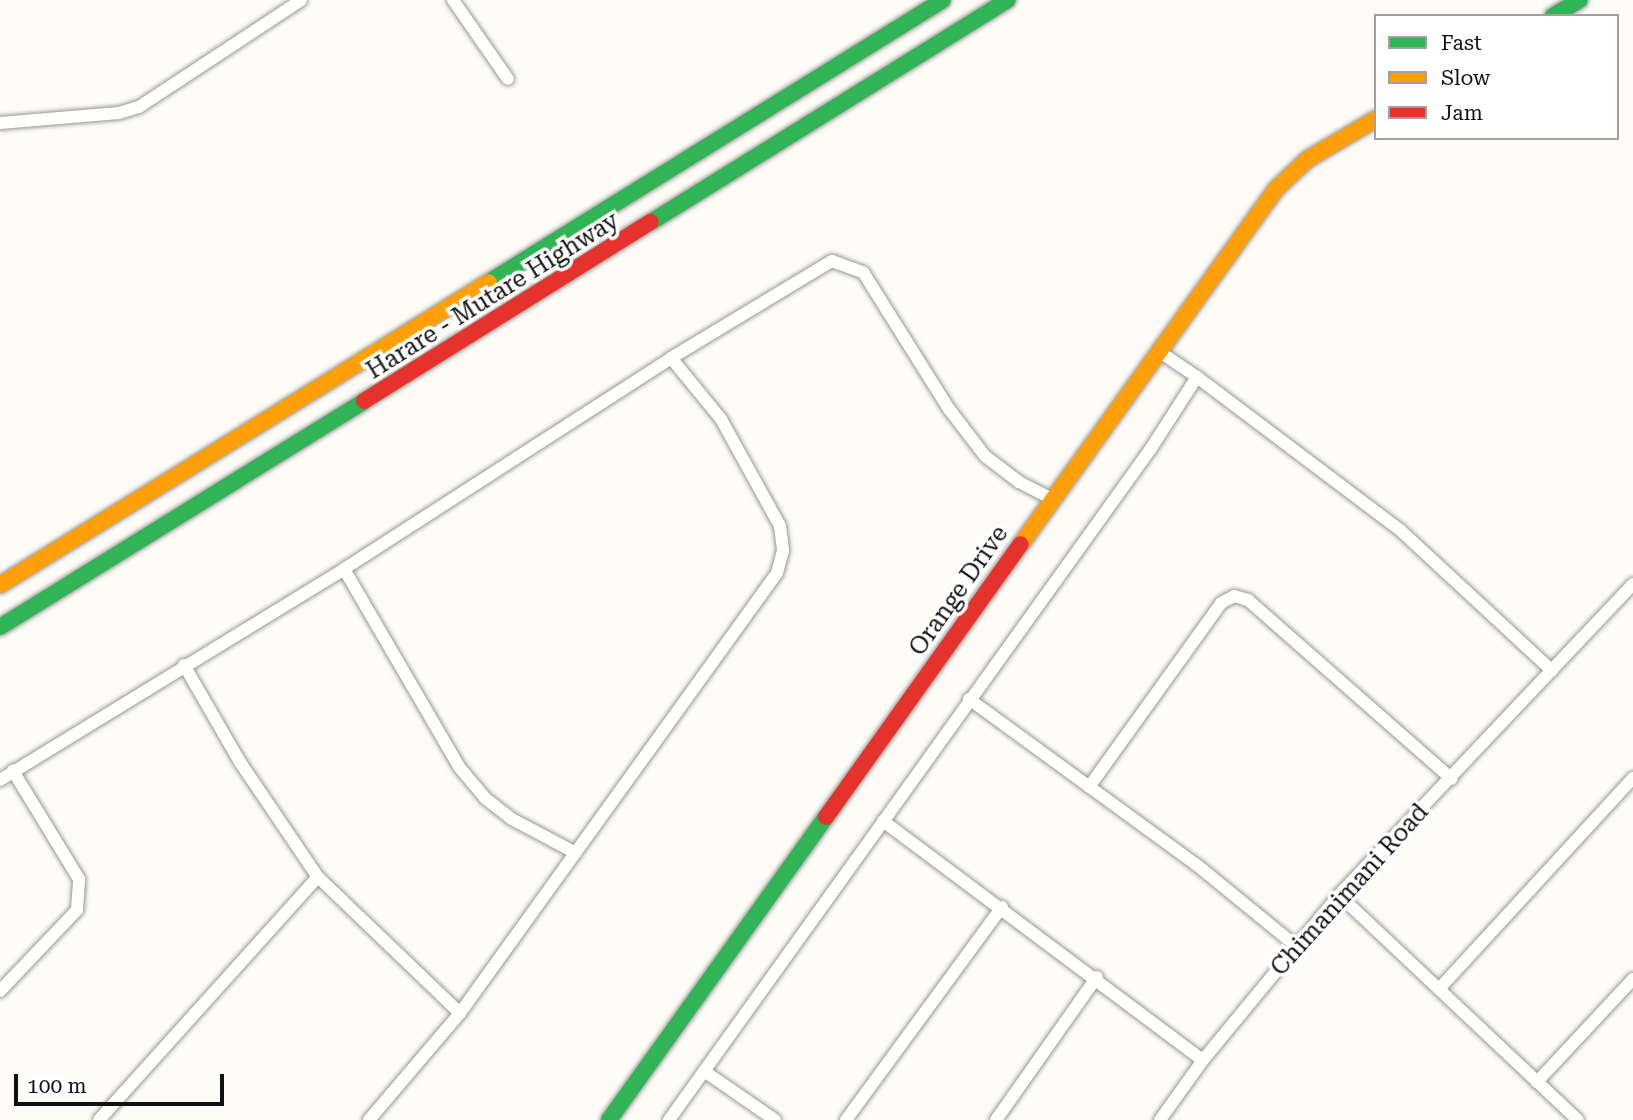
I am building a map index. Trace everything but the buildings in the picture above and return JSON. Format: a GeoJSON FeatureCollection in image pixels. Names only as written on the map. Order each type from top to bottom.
{"type":"FeatureCollection","features":[{"type":"Feature","properties":{"kind":"main road","name":"Harare - Mutare Highway"},"geometry":{"type":"LineString","coordinates":[[0,585],[943,0]]}},
{"type":"Feature","properties":{"kind":"main road","name":"Harare - Mutare Highway"},"geometry":{"type":"LineString","coordinates":[[0,627],[1008,0]]}},
{"type":"Feature","properties":{"kind":"main road"},"geometry":{"type":"LineString","coordinates":[[1556,14],[1580,0]]}},
{"type":"Feature","properties":{"kind":"main road","name":"Orange Drive"},"geometry":{"type":"LineString","coordinates":[[609,1120],[1276,189],[1308,159],[1374,120]]}},
{"type":"Feature","properties":{"kind":"street"},"geometry":{"type":"LineString","coordinates":[[0,123],[119,113],[139,107],[301,0]]}},
{"type":"Feature","properties":{"kind":"street"},"geometry":{"type":"LineString","coordinates":[[453,0],[508,79]]}},
{"type":"Feature","properties":{"kind":"street"},"geometry":{"type":"LineString","coordinates":[[0,780],[344,569],[671,358],[814,269],[832,261],[850,264],[863,272],[949,409],[985,456],[1052,499]]}},
{"type":"Feature","properties":{"kind":"street"},"geometry":{"type":"LineString","coordinates":[[1160,352],[1400,530],[1552,671]]}},
{"type":"Feature","properties":{"kind":"street"},"geometry":{"type":"LineString","coordinates":[[369,1120],[460,1013],[777,573],[783,550],[780,526],[721,419],[671,358]]}},
{"type":"Feature","properties":{"kind":"street"},"geometry":{"type":"LineString","coordinates":[[669,1120],[1150,450],[1197,377]]}},
{"type":"Feature","properties":{"kind":"street"},"geometry":{"type":"LineString","coordinates":[[344,569],[460,768],[485,798],[512,819],[576,853]]}},
{"type":"Feature","properties":{"kind":"street","name":"Chimanimani Road"},"geometry":{"type":"LineString","coordinates":[[1160,1120],[1203,1060],[1339,895],[1452,779],[1633,583]]}},
{"type":"Feature","properties":{"kind":"street"},"geometry":{"type":"LineString","coordinates":[[1090,787],[1221,603],[1234,596],[1248,600],[1452,779]]}},
{"type":"Feature","properties":{"kind":"street"},"geometry":{"type":"LineString","coordinates":[[184,666],[240,762],[318,877],[460,1013]]}},
{"type":"Feature","properties":{"kind":"street"},"geometry":{"type":"LineString","coordinates":[[970,699],[1198,866],[1296,947]]}},
{"type":"Feature","properties":{"kind":"street"},"geometry":{"type":"LineString","coordinates":[[0,991],[77,910],[79,879],[13,771]]}},
{"type":"Feature","properties":{"kind":"street"},"geometry":{"type":"LineString","coordinates":[[1439,989],[1633,778]]}},
{"type":"Feature","properties":{"kind":"street"},"geometry":{"type":"LineString","coordinates":[[883,821],[1097,977],[1203,1060]]}},
{"type":"Feature","properties":{"kind":"street"},"geometry":{"type":"LineString","coordinates":[[99,1120],[318,877]]}},
{"type":"Feature","properties":{"kind":"street"},"geometry":{"type":"LineString","coordinates":[[1339,895],[1578,1120]]}},
{"type":"Feature","properties":{"kind":"street"},"geometry":{"type":"LineString","coordinates":[[846,1120],[1002,907]]}},
{"type":"Feature","properties":{"kind":"street"},"geometry":{"type":"LineString","coordinates":[[996,1120],[1097,977]]}},
{"type":"Feature","properties":{"kind":"street"},"geometry":{"type":"LineString","coordinates":[[1538,1082],[1633,979]]}},
{"type":"Feature","properties":{"kind":"street"},"geometry":{"type":"LineString","coordinates":[[704,1071],[775,1120]]}},
{"type":"Feature","properties":{"kind":"traffic: fast"},"geometry":{"type":"LineString","coordinates":[[489,282],[943,0]]}},
{"type":"Feature","properties":{"kind":"traffic: fast"},"geometry":{"type":"LineString","coordinates":[[651,222],[1008,0]]}},
{"type":"Feature","properties":{"kind":"traffic: fast"},"geometry":{"type":"LineString","coordinates":[[1556,14],[1580,0]]}},
{"type":"Feature","properties":{"kind":"traffic: fast"},"geometry":{"type":"LineString","coordinates":[[0,627],[364,401]]}},
{"type":"Feature","properties":{"kind":"traffic: fast"},"geometry":{"type":"LineString","coordinates":[[609,1120],[826,817]]}},
{"type":"Feature","properties":{"kind":"traffic: slow"},"geometry":{"type":"LineString","coordinates":[[1021,544],[1276,189],[1308,159],[1374,120]]}},
{"type":"Feature","properties":{"kind":"traffic: slow"},"geometry":{"type":"LineString","coordinates":[[0,585],[489,282]]}},
{"type":"Feature","properties":{"kind":"traffic: jam"},"geometry":{"type":"LineString","coordinates":[[364,401],[651,222]]}},
{"type":"Feature","properties":{"kind":"traffic: jam"},"geometry":{"type":"LineString","coordinates":[[826,817],[1021,544]]}}]}
